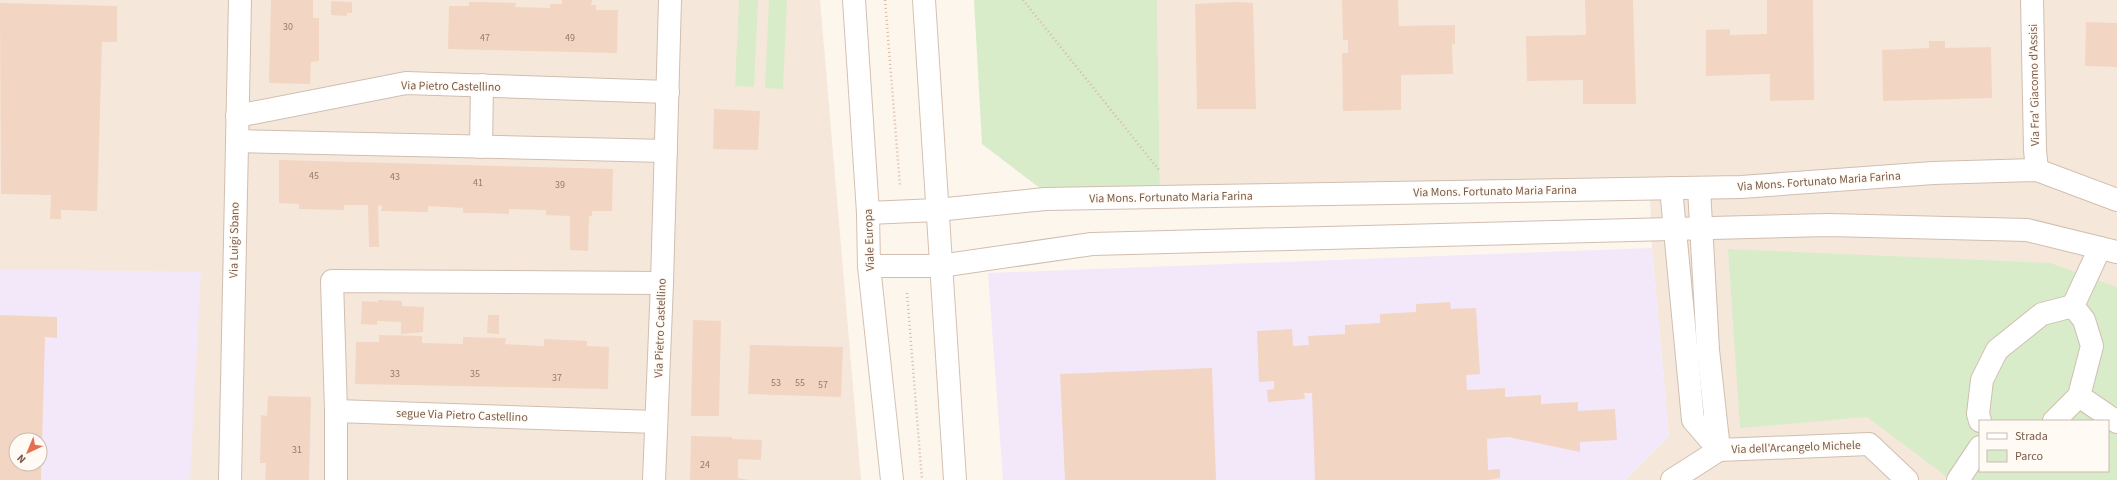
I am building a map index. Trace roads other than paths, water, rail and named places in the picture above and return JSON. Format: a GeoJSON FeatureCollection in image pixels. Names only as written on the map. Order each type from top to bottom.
{"type":"FeatureCollection","features":[{"type":"Feature","properties":{"kind":"street","name":"Via Luigi Sbano"},"geometry":{"type":"LineString","coordinates":[[230,480],[240,0]]}},
{"type":"Feature","properties":{"kind":"street","name":"Via Pietro Castellino"},"geometry":{"type":"LineString","coordinates":[[654,480],[662,283],[670,0]]}},
{"type":"Feature","properties":{"kind":"street","name":"Viale Europa"},"geometry":{"type":"LineString","coordinates":[[854,0],[868,213],[869,266],[892,480]]}},
{"type":"Feature","properties":{"kind":"street"},"geometry":{"type":"LineString","coordinates":[[924,0],[955,480]]}},
{"type":"Feature","properties":{"kind":"street","name":"Via Fra' Giacomo d'Assisi"},"geometry":{"type":"LineString","coordinates":[[2032,0],[2035,150],[2037,170]]}},
{"type":"Feature","properties":{"kind":"street","name":"Via Pietro Castellino"},"geometry":{"type":"LineString","coordinates":[[237,116],[406,83],[668,92]]}},
{"type":"Feature","properties":{"kind":"street"},"geometry":{"type":"LineString","coordinates":[[481,147],[482,86]]}},
{"type":"Feature","properties":{"kind":"street"},"geometry":{"type":"LineString","coordinates":[[237,141],[666,151]]}},
{"type":"Feature","properties":{"kind":"street","name":"Via Mons. Fortunato Maria Farina"},"geometry":{"type":"LineString","coordinates":[[868,213],[937,210],[1045,199],[1741,187],[1933,173],[2037,170],[2117,200]]}},
{"type":"Feature","properties":{"kind":"street"},"geometry":{"type":"LineString","coordinates":[[1671,188],[1692,420],[1719,450]]}},
{"type":"Feature","properties":{"kind":"street"},"geometry":{"type":"LineString","coordinates":[[1699,188],[1700,229],[1708,350],[1719,450]]}},
{"type":"Feature","properties":{"kind":"street"},"geometry":{"type":"LineString","coordinates":[[869,266],[940,266],[1092,244],[1828,225],[2027,230],[2109,250],[2073,306],[2042,314],[1997,350],[1982,380],[1978,414],[1980,420]]}},
{"type":"Feature","properties":{"kind":"street"},"geometry":{"type":"LineString","coordinates":[[336,480],[336,411],[332,281],[662,283]]}},
{"type":"Feature","properties":{"kind":"street"},"geometry":{"type":"LineString","coordinates":[[2055,420],[2079,396],[2092,346],[2084,320],[2073,306]]}},
{"type":"Feature","properties":{"kind":"street"},"geometry":{"type":"LineString","coordinates":[[2079,396],[2117,422]]}},
{"type":"Feature","properties":{"kind":"street","name":"segue Via Pietro Castellino"},"geometry":{"type":"LineString","coordinates":[[336,411],[656,422]]}},
{"type":"Feature","properties":{"kind":"street","name":"Via dell'Arcangelo Michele"},"geometry":{"type":"LineString","coordinates":[[1719,450],[1869,444],[1907,480]]}},
{"type":"Feature","properties":{"kind":"street"},"geometry":{"type":"LineString","coordinates":[[1958,480],[1979,448]]}},
{"type":"Feature","properties":{"kind":"street"},"geometry":{"type":"LineString","coordinates":[[1672,480],[1719,450]]}}]}
